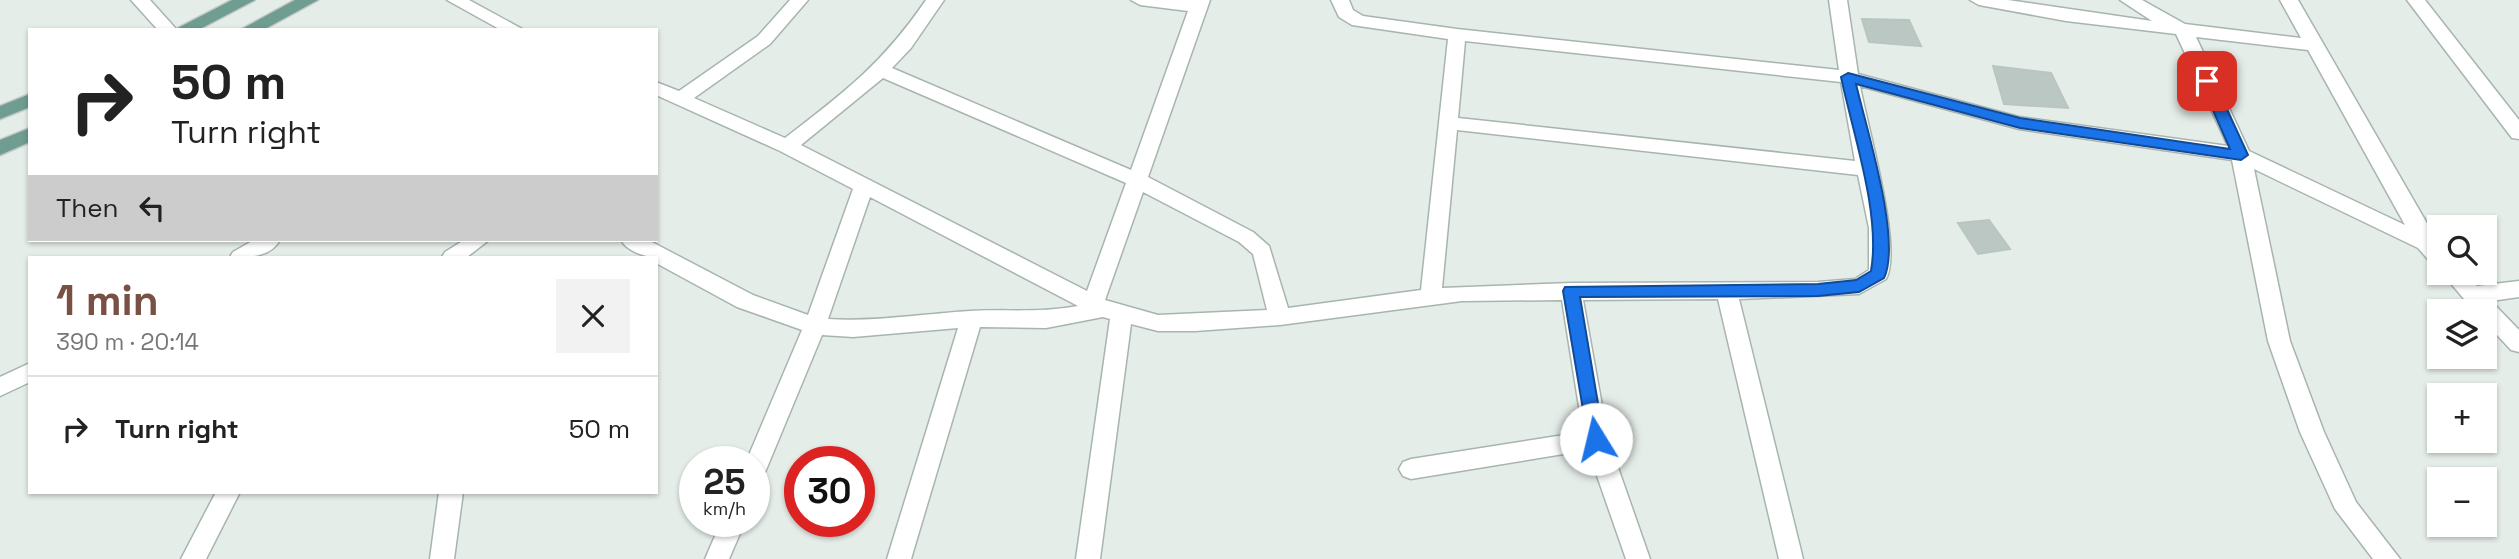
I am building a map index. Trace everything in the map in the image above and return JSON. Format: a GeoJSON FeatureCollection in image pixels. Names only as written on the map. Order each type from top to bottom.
{"type":"FeatureCollection","features":[{"type":"Feature","properties":{"kind":"main road"},"geometry":{"type":"LineString","coordinates":[[187,28],[246,0]]}},
{"type":"Feature","properties":{"kind":"main road"},"geometry":{"type":"LineString","coordinates":[[253,28],[309,0]]}},
{"type":"Feature","properties":{"kind":"main road"},"geometry":{"type":"LineString","coordinates":[[0,113],[28,101]]}},
{"type":"Feature","properties":{"kind":"main road"},"geometry":{"type":"LineString","coordinates":[[0,148],[28,135]]}},
{"type":"Feature","properties":{"kind":"street"},"geometry":{"type":"LineString","coordinates":[[140,0],[166,28]]}},
{"type":"Feature","properties":{"kind":"street"},"geometry":{"type":"LineString","coordinates":[[456,0],[511,28]]}},
{"type":"Feature","properties":{"kind":"street"},"geometry":{"type":"LineString","coordinates":[[681,98],[764,40],[799,0]]}},
{"type":"Feature","properties":{"kind":"street"},"geometry":{"type":"LineString","coordinates":[[787,146],[865,86],[905,44],[935,0]]}},
{"type":"Feature","properties":{"kind":"street"},"geometry":{"type":"LineString","coordinates":[[1088,559],[1106,310],[1137,180],[1200,3],[1140,0]]}},
{"type":"Feature","properties":{"kind":"street"},"geometry":{"type":"LineString","coordinates":[[1340,0],[1345,13],[1358,21],[1457,35],[1848,77],[2020,123],[2241,155],[2425,243]]}},
{"type":"Feature","properties":{"kind":"street"},"geometry":{"type":"LineString","coordinates":[[658,89],[787,146],[1106,310],[1158,323],[1280,317],[1462,293],[1818,290],[1859,286],[1879,274],[1883,249],[1880,221],[1866,169],[1848,77],[1838,0]]}},
{"type":"Feature","properties":{"kind":"street"},"geometry":{"type":"LineString","coordinates":[[1979,0],[2066,16],[2314,46]]}},
{"type":"Feature","properties":{"kind":"street"},"geometry":{"type":"LineString","coordinates":[[2129,0],[2185,32],[2241,155],[2279,341],[2298,393],[2347,509],[2388,559]]}},
{"type":"Feature","properties":{"kind":"street"},"geometry":{"type":"LineString","coordinates":[[2289,0],[2427,245]]}},
{"type":"Feature","properties":{"kind":"street"},"geometry":{"type":"LineString","coordinates":[[2417,0],[2519,133]]}},
{"type":"Feature","properties":{"kind":"street"},"geometry":{"type":"LineString","coordinates":[[1431,297],[1457,35]]}},
{"type":"Feature","properties":{"kind":"street"},"geometry":{"type":"LineString","coordinates":[[880,70],[1137,180],[1246,237],[1262,251],[1280,317]]}},
{"type":"Feature","properties":{"kind":"street"},"geometry":{"type":"LineString","coordinates":[[1449,123],[1866,169]]}},
{"type":"Feature","properties":{"kind":"street"},"geometry":{"type":"LineString","coordinates":[[764,446],[815,326],[864,186]]}},
{"type":"Feature","properties":{"kind":"street"},"geometry":{"type":"LineString","coordinates":[[242,256],[266,242]]}},
{"type":"Feature","properties":{"kind":"street"},"geometry":{"type":"LineString","coordinates":[[454,256],[476,242]]}},
{"type":"Feature","properties":{"kind":"street"},"geometry":{"type":"LineString","coordinates":[[634,242],[653,256]]}},
{"type":"Feature","properties":{"kind":"street"},"geometry":{"type":"LineString","coordinates":[[658,258],[745,301],[815,326],[853,329],[972,318],[1046,320],[1106,310]]}},
{"type":"Feature","properties":{"kind":"street"},"geometry":{"type":"LineString","coordinates":[[2463,285],[2519,344]]}},
{"type":"Feature","properties":{"kind":"street"},"geometry":{"type":"LineString","coordinates":[[2472,295],[2519,289]]}},
{"type":"Feature","properties":{"kind":"street"},"geometry":{"type":"LineString","coordinates":[[1727,290],[1791,559]]}},
{"type":"Feature","properties":{"kind":"street"},"geometry":{"type":"LineString","coordinates":[[1571,291],[1596,439],[1638,559]]}},
{"type":"Feature","properties":{"kind":"street"},"geometry":{"type":"LineString","coordinates":[[899,559],[972,318]]}},
{"type":"Feature","properties":{"kind":"street"},"geometry":{"type":"LineString","coordinates":[[0,387],[28,373]]}},
{"type":"Feature","properties":{"kind":"street"},"geometry":{"type":"LineString","coordinates":[[1411,469],[1596,439]]}},
{"type":"Feature","properties":{"kind":"street"},"geometry":{"type":"LineString","coordinates":[[193,559],[227,494]]}},
{"type":"Feature","properties":{"kind":"street"},"geometry":{"type":"LineString","coordinates":[[442,559],[451,494]]}},
{"type":"Feature","properties":{"kind":"street"},"geometry":{"type":"LineString","coordinates":[[717,559],[727,537]]}},
{"type":"Feature","properties":{"kind":"building"},"geometry":{"type":"Polygon","coordinates":[[[1862,19],[1909,20],[1921,46],[1869,42],[1862,19]]]}},
{"type":"Feature","properties":{"kind":"building"},"geometry":{"type":"Polygon","coordinates":[[[1993,66],[2051,73],[2068,108],[2004,104],[1993,66]]]}},
{"type":"Feature","properties":{"kind":"building"},"geometry":{"type":"Polygon","coordinates":[[[1989,220],[2010,249],[1978,254],[1958,223],[1989,220]]]}},
{"type":"Feature","properties":{"kind":"route"},"geometry":{"type":"LineString","coordinates":[[1596,439],[1571,291],[1818,290],[1859,286],[1879,274],[1883,249],[1880,221],[1866,169],[1848,77],[2020,123],[2241,155],[2207,81]]}}]}
